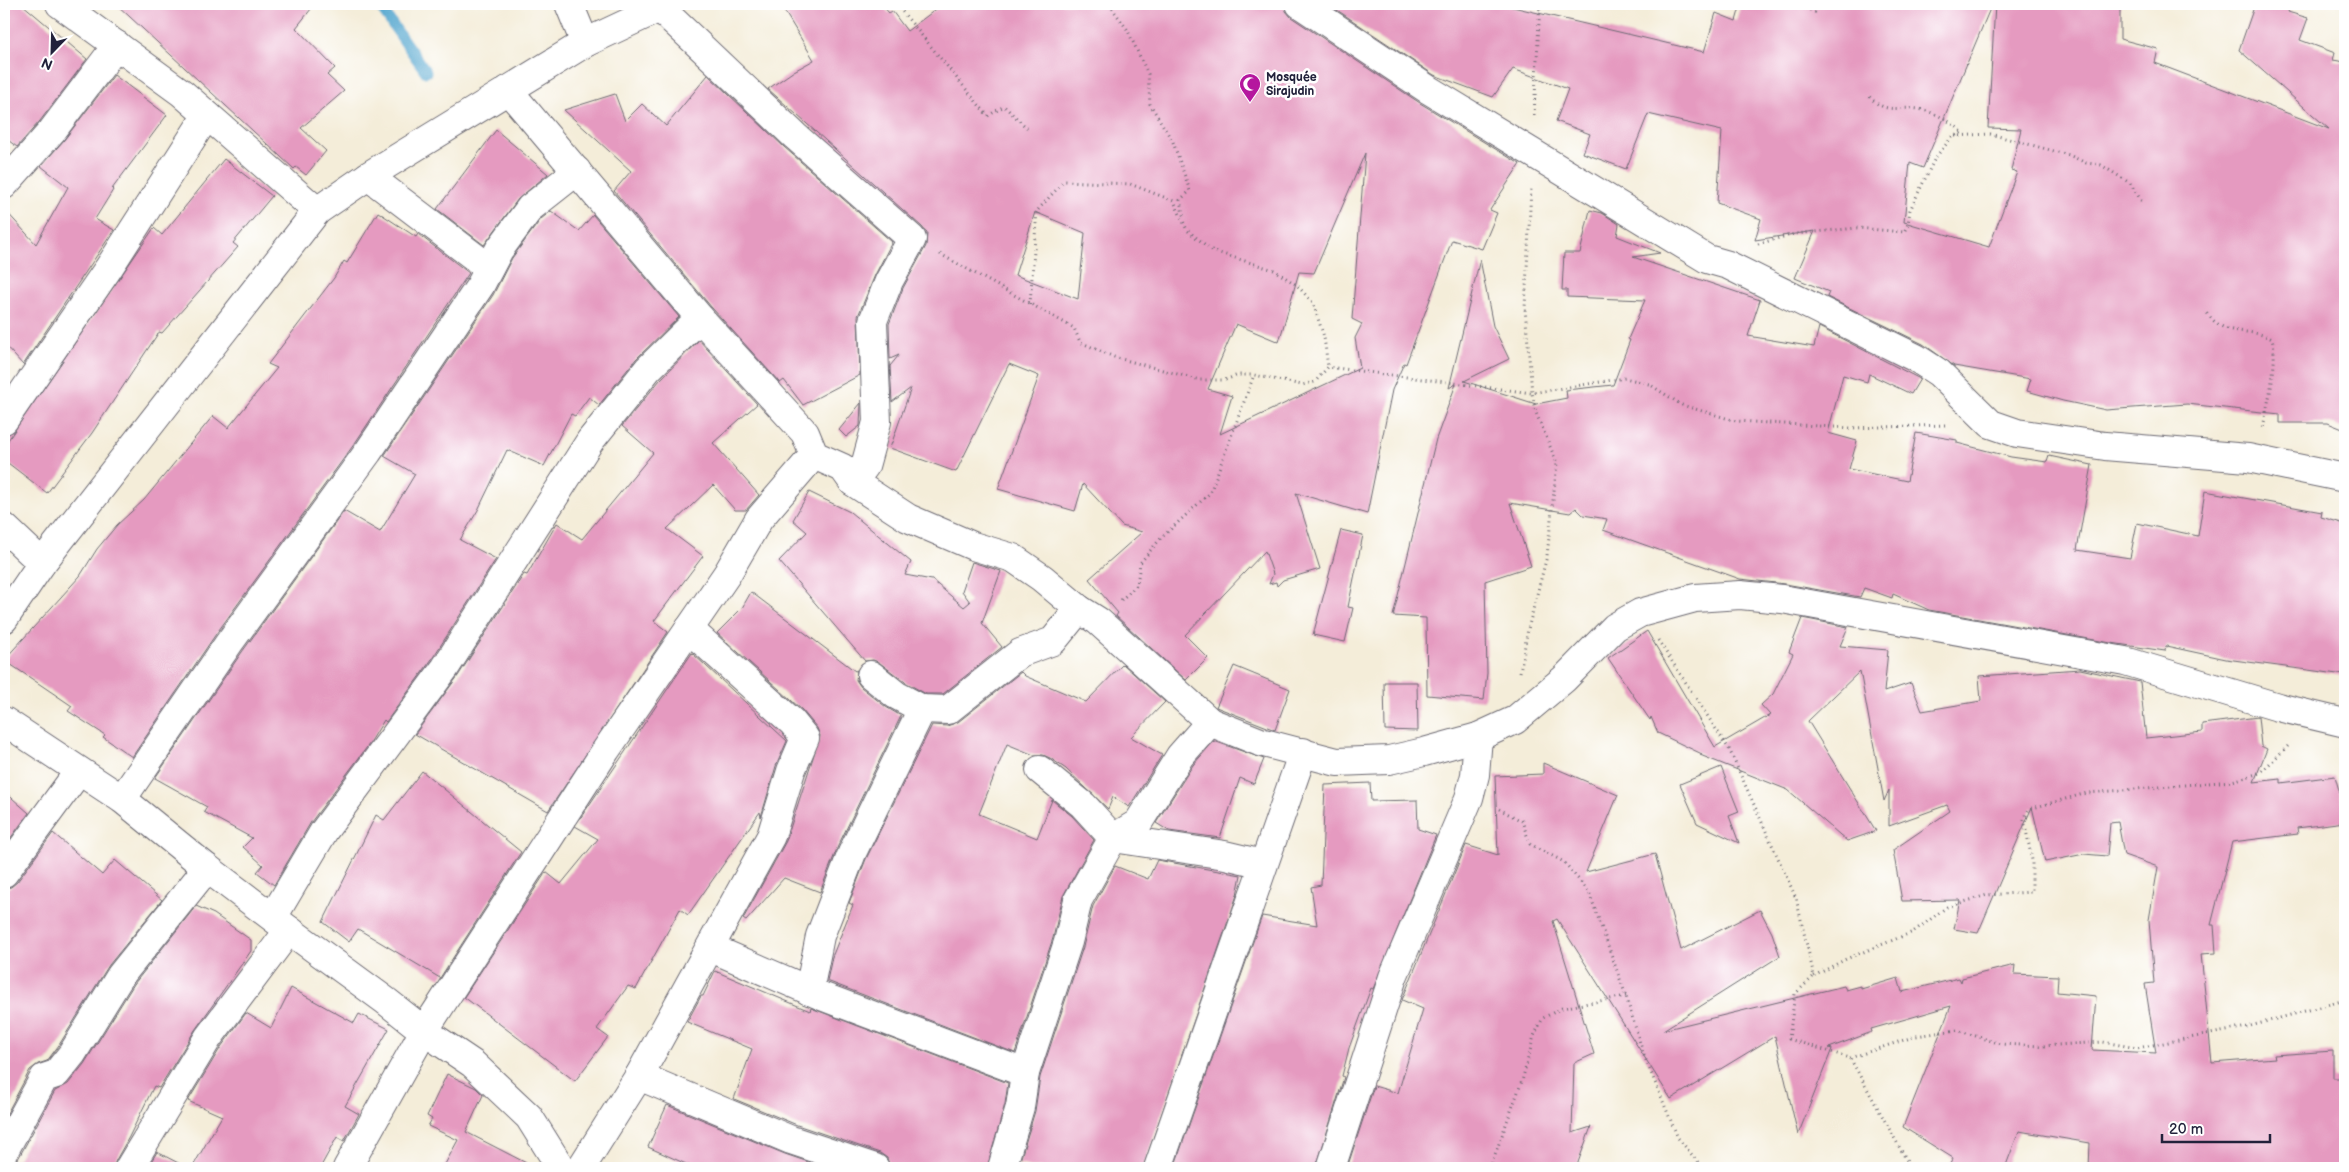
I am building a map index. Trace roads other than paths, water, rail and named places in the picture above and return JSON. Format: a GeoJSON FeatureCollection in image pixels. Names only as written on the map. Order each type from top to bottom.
{"type":"FeatureCollection","features":[{"type":"Feature","properties":{"kind":"street"},"geometry":{"type":"LineString","coordinates":[[60,4],[182,93],[317,211]]}},
{"type":"Feature","properties":{"kind":"street"},"geometry":{"type":"LineString","coordinates":[[569,4],[585,43]]}},
{"type":"Feature","properties":{"kind":"street"},"geometry":{"type":"LineString","coordinates":[[1300,4],[1429,90],[1533,155],[1708,259],[1728,266],[1916,358],[1940,374],[1991,424],[2017,433],[2096,444],[2258,460],[2345,478]]}},
{"type":"Feature","properties":{"kind":"street"},"geometry":{"type":"LineString","coordinates":[[4,619],[42,563],[317,211],[368,176],[585,43],[664,6],[795,136],[912,239],[890,281],[873,321],[877,422],[865,466],[853,482]]}},
{"type":"Feature","properties":{"kind":"street"},"geometry":{"type":"LineString","coordinates":[[4,185],[52,131],[116,45]]}},
{"type":"Feature","properties":{"kind":"street"},"geometry":{"type":"LineString","coordinates":[[508,90],[700,318],[805,433],[814,455],[843,468],[853,482],[908,518],[973,546],[1013,558],[1042,578],[1088,615],[1210,722],[1260,742],[1337,762],[1389,760],[1478,737],[1515,720],[1564,679],[1615,627],[1640,613],[1695,598],[1740,595],[1782,599],[2125,662],[2314,717],[2345,723]]}},
{"type":"Feature","properties":{"kind":"street"},"geometry":{"type":"LineString","coordinates":[[4,420],[108,269],[207,115]]}},
{"type":"Feature","properties":{"kind":"street"},"geometry":{"type":"LineString","coordinates":[[122,799],[229,643],[368,452],[480,286],[499,250],[530,208],[577,171]]}},
{"type":"Feature","properties":{"kind":"street"},"geometry":{"type":"LineString","coordinates":[[368,176],[489,268]]}},
{"type":"Feature","properties":{"kind":"street"},"geometry":{"type":"LineString","coordinates":[[129,1168],[208,1038],[281,924],[324,831],[445,668],[590,441],[648,368],[700,318]]}},
{"type":"Feature","properties":{"kind":"street"},"geometry":{"type":"LineString","coordinates":[[347,1168],[424,1031],[606,750],[727,574],[759,519],[814,455]]}},
{"type":"Feature","properties":{"kind":"street"},"geometry":{"type":"LineString","coordinates":[[4,527],[42,563]]}},
{"type":"Feature","properties":{"kind":"street"},"geometry":{"type":"LineString","coordinates":[[871,675],[896,695],[922,709],[948,710],[1020,653],[1053,641],[1088,615]]}},
{"type":"Feature","properties":{"kind":"street"},"geometry":{"type":"LineString","coordinates":[[581,1168],[639,1076],[771,836],[791,771],[805,738],[792,722],[689,629]]}},
{"type":"Feature","properties":{"kind":"street"},"geometry":{"type":"LineString","coordinates":[[809,991],[820,936],[849,862],[922,709]]}},
{"type":"Feature","properties":{"kind":"street"},"geometry":{"type":"LineString","coordinates":[[4,721],[122,799],[207,868],[281,924],[424,1031],[473,1064],[529,1117],[561,1168]]}},
{"type":"Feature","properties":{"kind":"street"},"geometry":{"type":"LineString","coordinates":[[1002,1168],[1020,1107],[1025,1073],[1068,942],[1078,900],[1113,838],[1138,823],[1180,756],[1210,722]]}},
{"type":"Feature","properties":{"kind":"street"},"geometry":{"type":"LineString","coordinates":[[1331,1168],[1393,977],[1469,798],[1474,775],[1478,737]]}},
{"type":"Feature","properties":{"kind":"street"},"geometry":{"type":"LineString","coordinates":[[1158,1168],[1303,752]]}},
{"type":"Feature","properties":{"kind":"street"},"geometry":{"type":"LineString","coordinates":[[1040,770],[1083,805],[1113,838],[1226,854],[1263,864]]}},
{"type":"Feature","properties":{"kind":"street"},"geometry":{"type":"LineString","coordinates":[[4,872],[80,771]]}},
{"type":"Feature","properties":{"kind":"street"},"geometry":{"type":"LineString","coordinates":[[4,1151],[44,1078],[56,1074],[72,1054],[121,976],[207,868]]}},
{"type":"Feature","properties":{"kind":"street"},"geometry":{"type":"LineString","coordinates":[[711,948],[809,991],[1025,1073]]}},
{"type":"Feature","properties":{"kind":"street"},"geometry":{"type":"LineString","coordinates":[[639,1076],[791,1140],[875,1168]]}},
{"type":"Feature","properties":{"kind":"waterway"},"geometry":{"type":"LineString","coordinates":[[378,4],[426,72]]}},
{"type":"Feature","properties":{"kind":"place","name":"Mosquée Sirajudin"},"geometry":{"type":"Point","coordinates":[1250,103]}}]}
